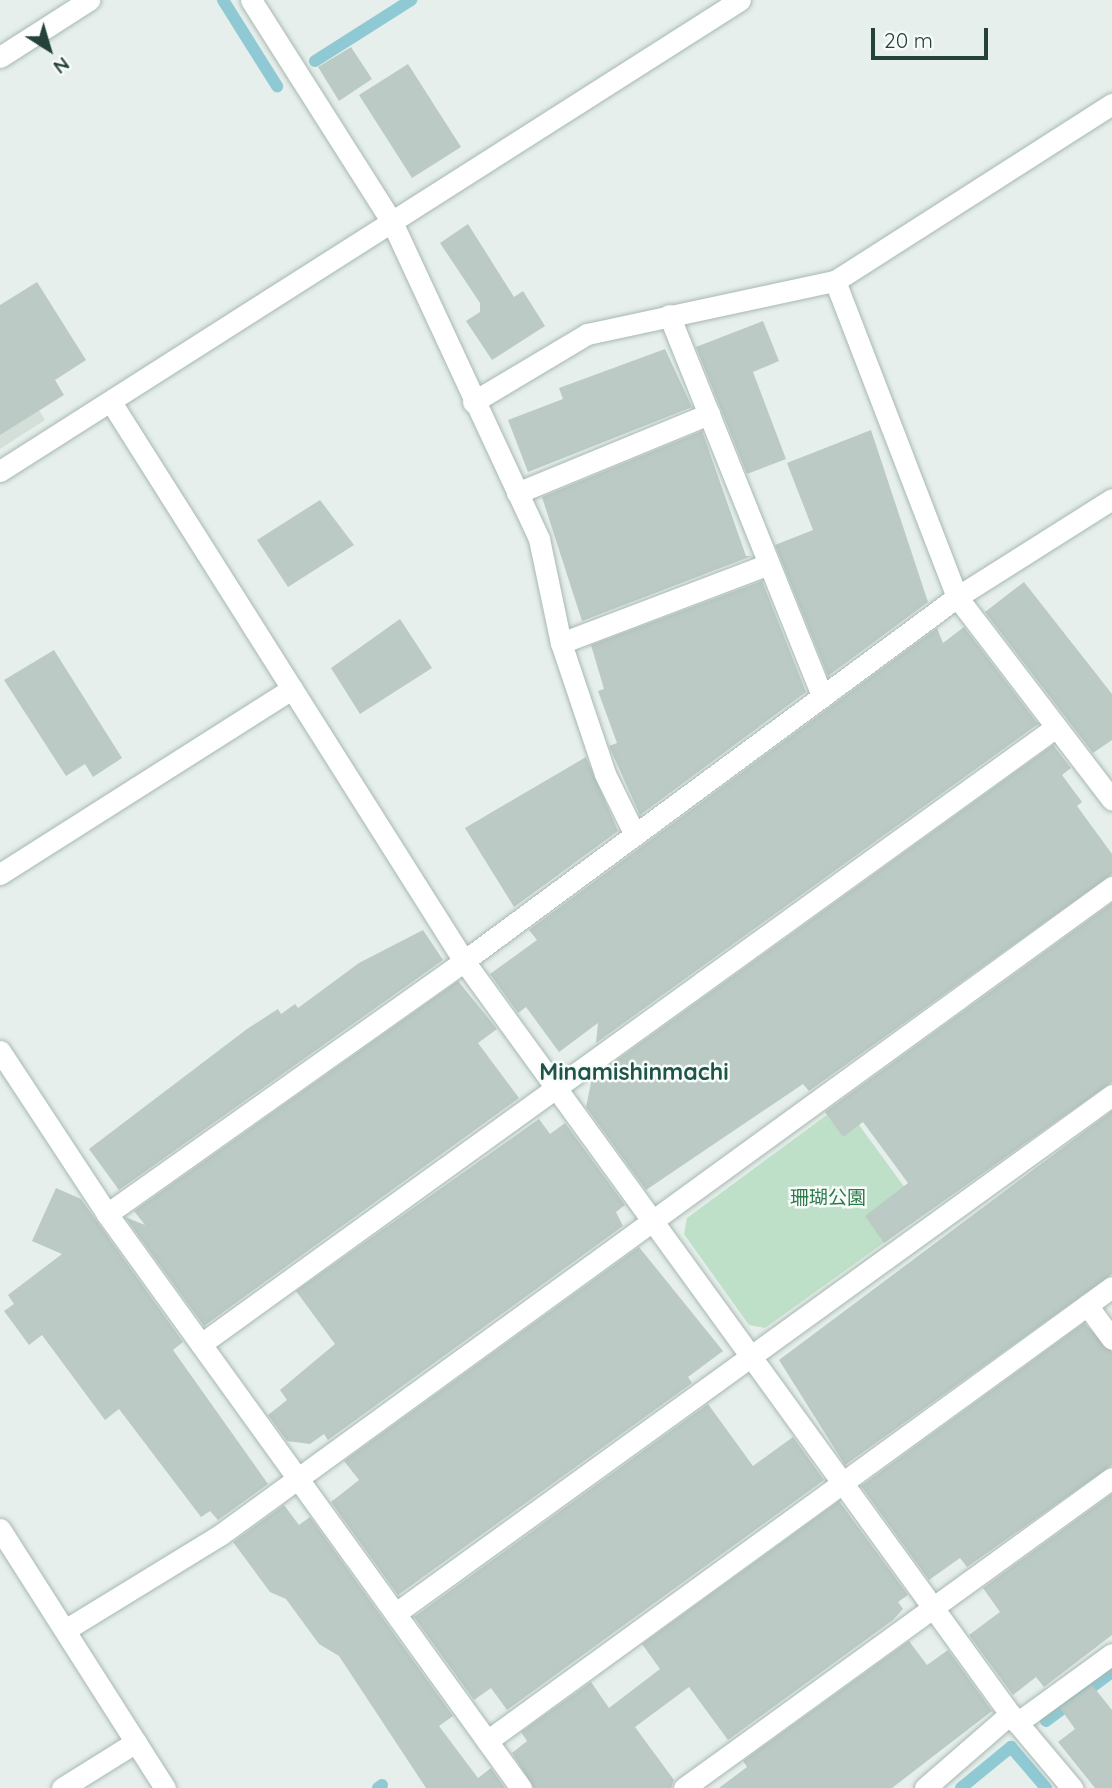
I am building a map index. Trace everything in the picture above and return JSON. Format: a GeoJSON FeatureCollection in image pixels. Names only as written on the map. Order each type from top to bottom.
{"type":"FeatureCollection","features":[{"type":"Feature","properties":{"kind":"street"},"geometry":{"type":"LineString","coordinates":[[0,57],[89,0]]}},
{"type":"Feature","properties":{"kind":"street"},"geometry":{"type":"LineString","coordinates":[[251,0],[392,222],[473,402],[540,539],[561,643],[605,774],[635,835]]}},
{"type":"Feature","properties":{"kind":"street"},"geometry":{"type":"LineString","coordinates":[[0,471],[740,0]]}},
{"type":"Feature","properties":{"kind":"street"},"geometry":{"type":"LineString","coordinates":[[473,402],[587,334],[835,281],[1112,104]]}},
{"type":"Feature","properties":{"kind":"street"},"geometry":{"type":"LineString","coordinates":[[835,281],[957,597],[1112,800]]}},
{"type":"Feature","properties":{"kind":"street"},"geometry":{"type":"LineString","coordinates":[[669,315],[822,696]]}},
{"type":"Feature","properties":{"kind":"street"},"geometry":{"type":"LineString","coordinates":[[110,402],[464,961],[933,1608],[1014,1718],[1072,1788]]}},
{"type":"Feature","properties":{"kind":"street"},"geometry":{"type":"LineString","coordinates":[[517,493],[709,414]]}},
{"type":"Feature","properties":{"kind":"street"},"geometry":{"type":"LineString","coordinates":[[107,1214],[464,961],[957,597],[1112,499]]}},
{"type":"Feature","properties":{"kind":"street"},"geometry":{"type":"LineString","coordinates":[[561,643],[769,564]]}},
{"type":"Feature","properties":{"kind":"street"},"geometry":{"type":"LineString","coordinates":[[0,874],[292,689]]}},
{"type":"Feature","properties":{"kind":"street"},"geometry":{"type":"LineString","coordinates":[[201,1344],[1056,726]]}},
{"type":"Feature","properties":{"kind":"street"},"geometry":{"type":"LineString","coordinates":[[65,1630],[220,1535],[1112,887]]}},
{"type":"Feature","properties":{"kind":"street"},"geometry":{"type":"LineString","coordinates":[[0,1051],[107,1214],[521,1788]]}},
{"type":"Feature","properties":{"kind":"street"},"geometry":{"type":"LineString","coordinates":[[396,1613],[1112,1095]]}},
{"type":"Feature","properties":{"kind":"street"},"geometry":{"type":"LineString","coordinates":[[487,1741],[1112,1287]]}},
{"type":"Feature","properties":{"kind":"street"},"geometry":{"type":"LineString","coordinates":[[1087,1305],[1112,1339]]}},
{"type":"Feature","properties":{"kind":"street"},"geometry":{"type":"LineString","coordinates":[[684,1788],[1112,1478]]}},
{"type":"Feature","properties":{"kind":"street"},"geometry":{"type":"LineString","coordinates":[[0,1529],[165,1788]]}},
{"type":"Feature","properties":{"kind":"street"},"geometry":{"type":"LineString","coordinates":[[925,1788],[1014,1718],[1112,1654]]}},
{"type":"Feature","properties":{"kind":"street"},"geometry":{"type":"LineString","coordinates":[[62,1788],[135,1742]]}},
{"type":"Feature","properties":{"kind":"shaded area"},"geometry":{"type":"Polygon","coordinates":[[[0,348],[45,420],[0,449],[0,348]]]}},
{"type":"Feature","properties":{"kind":"green space","name":"珊瑚公園"},"geometry":{"type":"Polygon","coordinates":[[[843,1103],[924,1214],[765,1328],[749,1325],[684,1234],[687,1218],[843,1103]]]}},
{"type":"Feature","properties":{"kind":"building"},"geometry":{"type":"Polygon","coordinates":[[[351,47],[372,79],[339,101],[318,67],[351,47]]]}},
{"type":"Feature","properties":{"kind":"building"},"geometry":{"type":"Polygon","coordinates":[[[408,64],[461,147],[412,178],[359,95],[408,64]]]}},
{"type":"Feature","properties":{"kind":"building"},"geometry":{"type":"Polygon","coordinates":[[[468,224],[514,297],[523,291],[545,326],[492,360],[466,321],[480,312],[480,303],[440,243],[468,224]]]}},
{"type":"Feature","properties":{"kind":"building"},"geometry":{"type":"Polygon","coordinates":[[[37,282],[86,360],[55,380],[64,395],[0,435],[0,305],[37,282]]]}},
{"type":"Feature","properties":{"kind":"building"},"geometry":{"type":"Polygon","coordinates":[[[763,321],[779,361],[753,372],[786,459],[747,474],[696,347],[763,321]]]}},
{"type":"Feature","properties":{"kind":"building"},"geometry":{"type":"Polygon","coordinates":[[[665,349],[692,407],[528,472],[508,420],[563,399],[559,388],[665,349]]]}},
{"type":"Feature","properties":{"kind":"building"},"geometry":{"type":"Polygon","coordinates":[[[871,430],[928,602],[828,676],[775,545],[813,530],[787,463],[871,430]]]}},
{"type":"Feature","properties":{"kind":"building"},"geometry":{"type":"Polygon","coordinates":[[[702,431],[746,556],[752,556],[582,621],[542,497],[702,431]]]}},
{"type":"Feature","properties":{"kind":"building"},"geometry":{"type":"Polygon","coordinates":[[[320,500],[354,545],[288,587],[257,540],[320,500]]]}},
{"type":"Feature","properties":{"kind":"building"},"geometry":{"type":"Polygon","coordinates":[[[762,581],[806,692],[640,815],[609,746],[617,743],[598,691],[604,689],[591,645],[762,581]]]}},
{"type":"Feature","properties":{"kind":"building"},"geometry":{"type":"Polygon","coordinates":[[[1024,582],[1112,694],[1112,740],[1093,753],[985,612],[1024,582]]]}},
{"type":"Feature","properties":{"kind":"building"},"geometry":{"type":"Polygon","coordinates":[[[400,619],[432,668],[360,714],[331,668],[400,619]]]}},
{"type":"Feature","properties":{"kind":"building"},"geometry":{"type":"Polygon","coordinates":[[[964,627],[1038,724],[596,1043],[598,1023],[559,1052],[526,1007],[518,1013],[490,974],[537,940],[529,930],[937,628],[943,643],[964,627]]]}},
{"type":"Feature","properties":{"kind":"building"},"geometry":{"type":"Polygon","coordinates":[[[54,650],[122,758],[93,777],[85,764],[66,776],[4,680],[54,650]]]}},
{"type":"Feature","properties":{"kind":"building"},"geometry":{"type":"Polygon","coordinates":[[[1053,745],[1071,768],[1062,775],[1082,802],[1077,806],[1112,854],[1112,874],[809,1091],[803,1084],[646,1190],[586,1107],[592,1078],[1053,745]]]}},
{"type":"Feature","properties":{"kind":"building"},"geometry":{"type":"Polygon","coordinates":[[[586,757],[618,831],[514,907],[465,828],[586,757]]]}},
{"type":"Feature","properties":{"kind":"building"},"geometry":{"type":"Polygon","coordinates":[[[1112,903],[1112,1082],[884,1243],[865,1216],[908,1183],[863,1122],[843,1137],[825,1112],[1112,903]]]}},
{"type":"Feature","properties":{"kind":"building"},"geometry":{"type":"Polygon","coordinates":[[[423,930],[443,960],[119,1190],[89,1149],[247,1029],[278,1009],[281,1014],[295,1004],[298,1008],[359,963],[423,930]]]}},
{"type":"Feature","properties":{"kind":"building"},"geometry":{"type":"Polygon","coordinates":[[[458,981],[497,1029],[478,1043],[519,1098],[204,1326],[125,1217],[145,1225],[134,1211],[458,981]]]}},
{"type":"Feature","properties":{"kind":"building"},"geometry":{"type":"Polygon","coordinates":[[[1112,1111],[1112,1274],[845,1465],[779,1360],[1112,1111]]]}},
{"type":"Feature","properties":{"kind":"building"},"geometry":{"type":"Polygon","coordinates":[[[539,1119],[550,1134],[565,1123],[625,1205],[616,1212],[623,1226],[328,1440],[324,1434],[310,1444],[287,1441],[268,1415],[287,1400],[280,1390],[335,1344],[296,1291],[539,1119]]]}},
{"type":"Feature","properties":{"kind":"building"},"geometry":{"type":"Polygon","coordinates":[[[56,1188],[81,1199],[183,1342],[173,1350],[268,1484],[218,1520],[210,1511],[201,1517],[119,1409],[105,1420],[42,1335],[29,1345],[4,1311],[14,1304],[8,1295],[62,1254],[32,1241],[56,1188]]]}},
{"type":"Feature","properties":{"kind":"building"},"geometry":{"type":"Polygon","coordinates":[[[639,1247],[723,1351],[688,1377],[692,1383],[398,1595],[331,1502],[359,1480],[344,1461],[639,1247]]]}},
{"type":"Feature","properties":{"kind":"building"},"geometry":{"type":"Polygon","coordinates":[[[1084,1323],[1112,1352],[1112,1465],[967,1567],[960,1558],[929,1580],[861,1486],[1084,1323]]]}},
{"type":"Feature","properties":{"kind":"building"},"geometry":{"type":"Polygon","coordinates":[[[708,1404],[753,1466],[793,1437],[824,1480],[507,1710],[491,1688],[474,1700],[414,1617],[708,1404]]]}},
{"type":"Feature","properties":{"kind":"building"},"geometry":{"type":"Polygon","coordinates":[[[1112,1494],[1112,1635],[1044,1687],[1036,1677],[1013,1695],[969,1635],[1000,1612],[983,1588],[1112,1494]]]}},
{"type":"Feature","properties":{"kind":"building"},"geometry":{"type":"Polygon","coordinates":[[[839,1501],[908,1595],[898,1602],[903,1609],[893,1620],[728,1740],[689,1687],[635,1727],[674,1780],[671,1788],[534,1788],[512,1753],[527,1741],[521,1732],[591,1682],[609,1708],[660,1669],[642,1644],[839,1501]]]}},
{"type":"Feature","properties":{"kind":"building"},"geometry":{"type":"Polygon","coordinates":[[[284,1505],[299,1525],[310,1517],[453,1716],[439,1726],[478,1778],[491,1768],[505,1788],[426,1788],[339,1656],[319,1644],[286,1599],[270,1592],[233,1542],[284,1505]]]}},
{"type":"Feature","properties":{"kind":"building"},"geometry":{"type":"Polygon","coordinates":[[[909,1641],[927,1665],[948,1650],[992,1711],[892,1788],[719,1788],[747,1767],[743,1761],[909,1641]]]}},
{"type":"Feature","properties":{"kind":"building"},"geometry":{"type":"Polygon","coordinates":[[[1092,1685],[1112,1710],[1112,1788],[1095,1788],[1058,1742],[1075,1729],[1060,1708],[1092,1685]]]}},
{"type":"Feature","properties":{"kind":"waterway"},"geometry":{"type":"LineString","coordinates":[[223,0],[277,86]]}},
{"type":"Feature","properties":{"kind":"waterway"},"geometry":{"type":"LineString","coordinates":[[315,61],[411,0]]}},
{"type":"Feature","properties":{"kind":"waterway"},"geometry":{"type":"LineString","coordinates":[[1046,1721],[1112,1672]]}},
{"type":"Feature","properties":{"kind":"waterway"},"geometry":{"type":"LineString","coordinates":[[961,1788],[1011,1747],[1046,1788]]}},
{"type":"Feature","properties":{"kind":"waterway"},"geometry":{"type":"LineString","coordinates":[[378,1788],[382,1785]]}},
{"type":"Feature","properties":{"kind":"district","name":"Minamishinmachi"},"geometry":{"type":"Point","coordinates":[634,1072]}}]}
